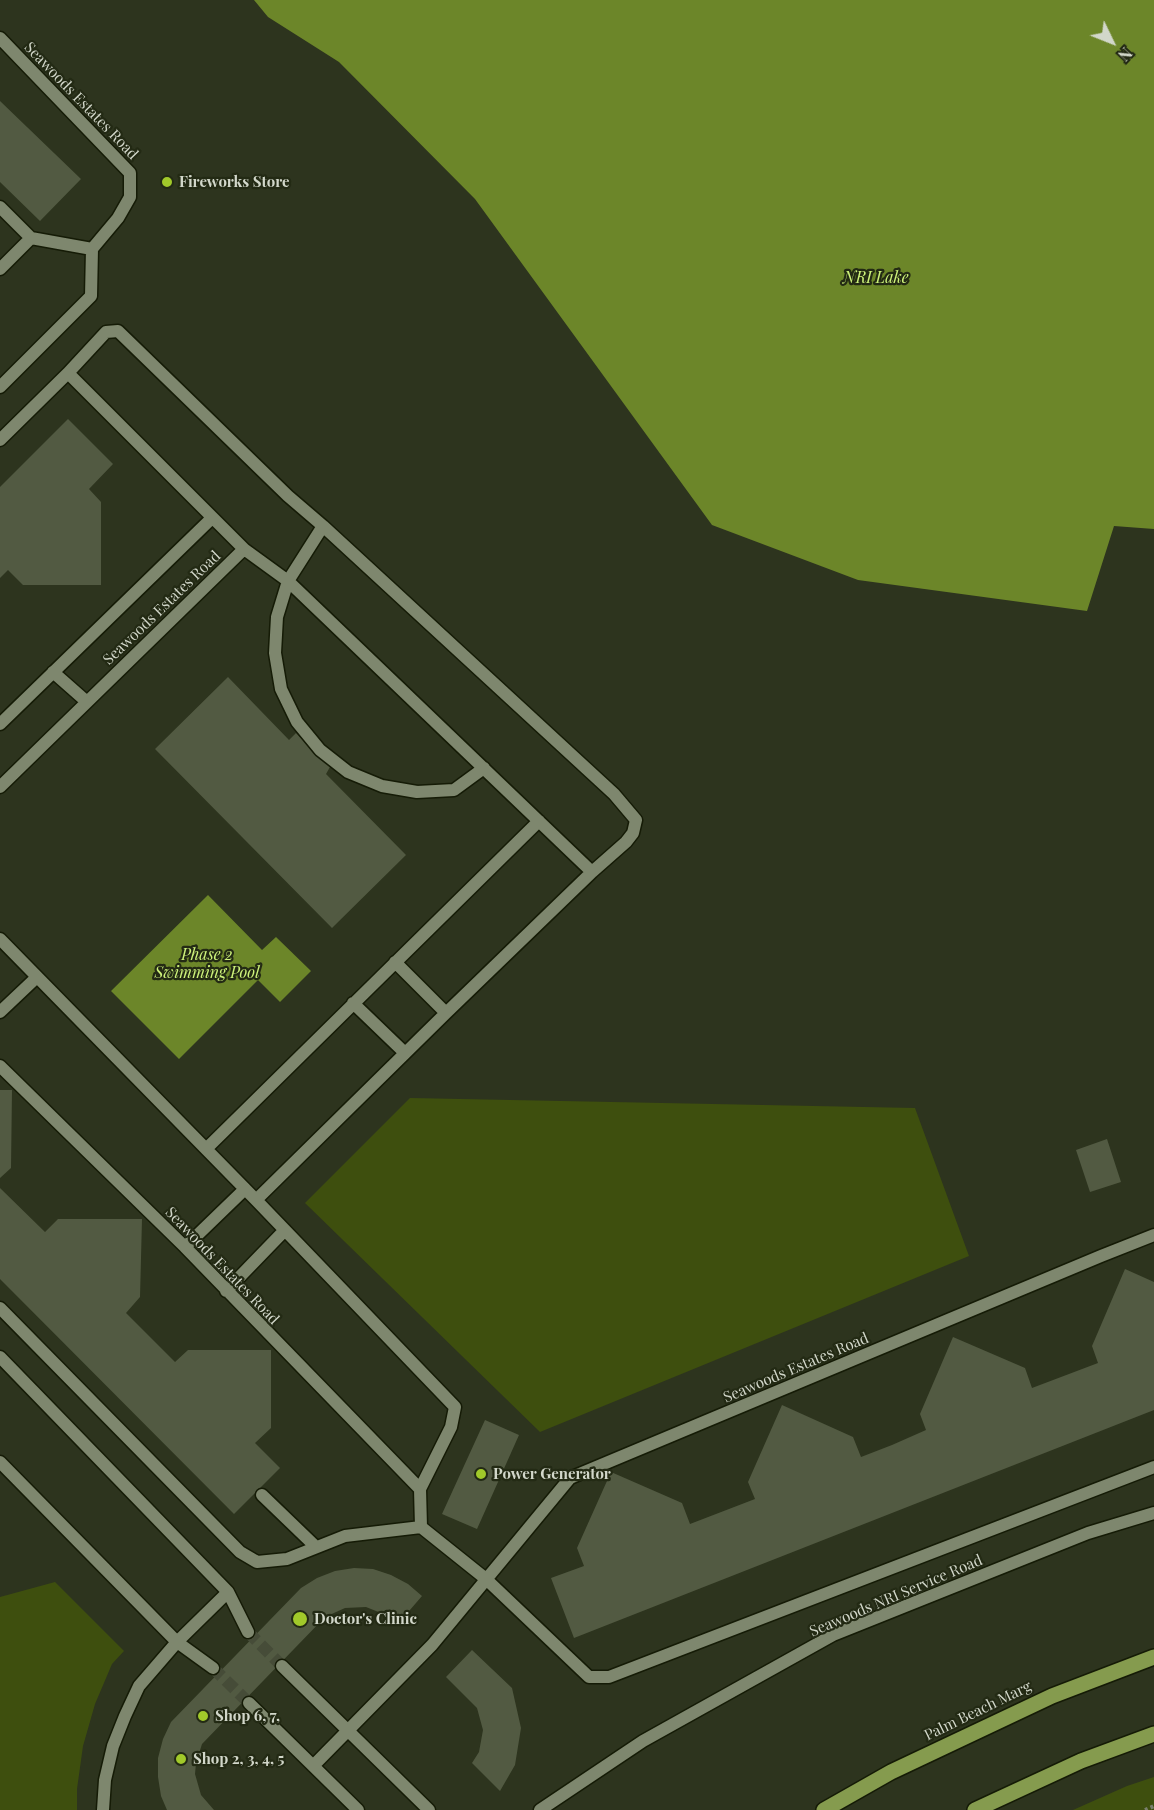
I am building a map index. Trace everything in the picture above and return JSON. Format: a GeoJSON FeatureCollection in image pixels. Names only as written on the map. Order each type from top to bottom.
{"type":"FeatureCollection","features":[{"type":"Feature","properties":{"kind":"main road","name":"Palm Beach Marg"},"geometry":{"type":"LineString","coordinates":[[824,1810],[891,1772],[1052,1696],[1154,1657]]}},
{"type":"Feature","properties":{"kind":"main road"},"geometry":{"type":"LineString","coordinates":[[975,1810],[1081,1761],[1154,1734]]}},
{"type":"Feature","properties":{"kind":"street","name":"Seawoods Estates Road"},"geometry":{"type":"LineString","coordinates":[[0,38],[130,173],[130,197],[118,218],[92,249]]}},
{"type":"Feature","properties":{"kind":"street"},"geometry":{"type":"LineString","coordinates":[[0,207],[32,238],[92,249],[91,296],[0,387]]}},
{"type":"Feature","properties":{"kind":"street"},"geometry":{"type":"LineString","coordinates":[[0,269],[32,238]]}},
{"type":"Feature","properties":{"kind":"street"},"geometry":{"type":"LineString","coordinates":[[0,440],[106,332],[118,331],[288,496],[614,794],[636,820],[633,833],[626,842],[446,1013],[256,1200]]}},
{"type":"Feature","properties":{"kind":"street","name":"Seawoods Estates Road"},"geometry":{"type":"LineString","coordinates":[[0,787],[244,549],[68,373]]}},
{"type":"Feature","properties":{"kind":"street"},"geometry":{"type":"LineString","coordinates":[[0,724],[212,518]]}},
{"type":"Feature","properties":{"kind":"street"},"geometry":{"type":"LineString","coordinates":[[323,526],[288,581],[277,617],[275,653],[281,689],[297,722],[320,750],[348,772],[382,786],[417,792],[454,790],[484,768]]}},
{"type":"Feature","properties":{"kind":"street"},"geometry":{"type":"LineString","coordinates":[[244,549],[288,581],[592,872]]}},
{"type":"Feature","properties":{"kind":"street"},"geometry":{"type":"LineString","coordinates":[[53,672],[87,702]]}},
{"type":"Feature","properties":{"kind":"street"},"geometry":{"type":"LineString","coordinates":[[206,1149],[539,821]]}},
{"type":"Feature","properties":{"kind":"street"},"geometry":{"type":"LineString","coordinates":[[0,939],[256,1200],[454,1407],[451,1427],[420,1490],[421,1527]]}},
{"type":"Feature","properties":{"kind":"street"},"geometry":{"type":"LineString","coordinates":[[395,962],[446,1013]]}},
{"type":"Feature","properties":{"kind":"street"},"geometry":{"type":"LineString","coordinates":[[0,1012],[37,977]]}},
{"type":"Feature","properties":{"kind":"street"},"geometry":{"type":"LineString","coordinates":[[353,1003],[405,1053]]}},
{"type":"Feature","properties":{"kind":"street","name":"Seawoods Estates Road"},"geometry":{"type":"LineString","coordinates":[[0,1066],[185,1247],[420,1490]]}},
{"type":"Feature","properties":{"kind":"street"},"geometry":{"type":"LineString","coordinates":[[185,1247],[245,1190]]}},
{"type":"Feature","properties":{"kind":"street"},"geometry":{"type":"LineString","coordinates":[[226,1291],[285,1230]]}},
{"type":"Feature","properties":{"kind":"street","name":"Seawoods Estates Road"},"geometry":{"type":"LineString","coordinates":[[313,1766],[432,1645],[570,1478],[1154,1235]]}},
{"type":"Feature","properties":{"kind":"street"},"geometry":{"type":"LineString","coordinates":[[0,1308],[240,1552],[257,1562],[287,1558],[345,1536],[421,1527],[486,1579],[589,1677],[609,1677],[1154,1467]]}},
{"type":"Feature","properties":{"kind":"street"},"geometry":{"type":"LineString","coordinates":[[0,1357],[228,1592],[248,1632]]}},
{"type":"Feature","properties":{"kind":"street"},"geometry":{"type":"LineString","coordinates":[[0,1462],[177,1642],[213,1668]]}},
{"type":"Feature","properties":{"kind":"street"},"geometry":{"type":"LineString","coordinates":[[262,1495],[316,1547]]}},
{"type":"Feature","properties":{"kind":"street","name":"Seawoods NRI Service Road"},"geometry":{"type":"LineString","coordinates":[[540,1810],[643,1740],[833,1635],[1088,1533],[1154,1513]]}},
{"type":"Feature","properties":{"kind":"street"},"geometry":{"type":"LineString","coordinates":[[103,1810],[105,1780],[113,1746],[124,1716],[139,1686],[177,1642],[228,1592]]}},
{"type":"Feature","properties":{"kind":"street"},"geometry":{"type":"LineString","coordinates":[[282,1666],[429,1810]]}},
{"type":"Feature","properties":{"kind":"street"},"geometry":{"type":"LineString","coordinates":[[249,1703],[358,1810]]}},
{"type":"Feature","properties":{"kind":"path"},"geometry":{"type":"LineString","coordinates":[[1145,1810],[1154,1806]]}},
{"type":"Feature","properties":{"kind":"shaded area"},"geometry":{"type":"Polygon","coordinates":[[[410,1098],[915,1108],[969,1256],[540,1432],[305,1203],[410,1098]]]}},
{"type":"Feature","properties":{"kind":"shaded area"},"geometry":{"type":"Polygon","coordinates":[[[55,1582],[124,1651],[112,1664],[95,1704],[83,1746],[77,1789],[77,1810],[0,1810],[0,1597],[55,1582]]]}},
{"type":"Feature","properties":{"kind":"shaded area"},"geometry":{"type":"Polygon","coordinates":[[[1154,1777],[1154,1810],[1073,1810],[1127,1786],[1154,1777]]]}},
{"type":"Feature","properties":{"kind":"water","name":"NRI Lake"},"geometry":{"type":"Polygon","coordinates":[[[254,0],[1154,0],[1154,529],[1114,526],[1087,611],[858,580],[712,525],[475,199],[339,62],[268,17],[254,0]]]}},
{"type":"Feature","properties":{"kind":"water","name":"Phase 2 Swimming Pool"},"geometry":{"type":"Polygon","coordinates":[[[208,895],[262,950],[276,937],[311,971],[280,1002],[258,980],[179,1059],[111,991],[208,895]]]}},
{"type":"Feature","properties":{"kind":"building"},"geometry":{"type":"Polygon","coordinates":[[[0,101],[81,179],[40,221],[0,182],[0,101]]]}},
{"type":"Feature","properties":{"kind":"building"},"geometry":{"type":"Polygon","coordinates":[[[68,419],[113,464],[89,489],[101,502],[101,585],[23,585],[8,570],[0,578],[0,487],[68,419]]]}},
{"type":"Feature","properties":{"kind":"building"},"geometry":{"type":"Polygon","coordinates":[[[228,677],[289,740],[296,733],[330,767],[326,774],[406,855],[332,928],[155,749],[228,677]]]}},
{"type":"Feature","properties":{"kind":"building"},"geometry":{"type":"Polygon","coordinates":[[[0,1090],[12,1090],[11,1168],[0,1178],[0,1090]]]}},
{"type":"Feature","properties":{"kind":"building"},"geometry":{"type":"Polygon","coordinates":[[[1107,1139],[1121,1182],[1090,1192],[1076,1150],[1107,1139]]]}},
{"type":"Feature","properties":{"kind":"building"},"geometry":{"type":"Polygon","coordinates":[[[0,1188],[45,1232],[58,1219],[142,1219],[140,1297],[126,1313],[175,1362],[188,1350],[271,1350],[271,1428],[255,1443],[280,1468],[234,1514],[0,1279],[0,1188]]]}},
{"type":"Feature","properties":{"kind":"building"},"geometry":{"type":"Polygon","coordinates":[[[1125,1269],[1154,1282],[1154,1410],[574,1638],[551,1578],[584,1566],[577,1548],[611,1472],[682,1503],[690,1524],[755,1499],[748,1482],[782,1405],[853,1437],[861,1457],[892,1445],[926,1430],[920,1414],[953,1337],[1025,1368],[1032,1388],[1098,1363],[1092,1346],[1125,1269]]]}},
{"type":"Feature","properties":{"kind":"building","name":"Power Generator"},"geometry":{"type":"Polygon","coordinates":[[[485,1420],[519,1435],[477,1529],[442,1514],[485,1420]]]}},
{"type":"Feature","properties":{"kind":"building"},"geometry":{"type":"Polygon","coordinates":[[[354,1568],[373,1569],[391,1575],[408,1584],[422,1596],[397,1625],[386,1615],[366,1607],[345,1608],[325,1617],[202,1744],[195,1774],[201,1795],[214,1810],[167,1810],[161,1796],[158,1758],[171,1722],[301,1588],[335,1571],[354,1568]]]}},
{"type":"Feature","properties":{"kind":"building"},"geometry":{"type":"Polygon","coordinates":[[[472,1650],[512,1688],[521,1728],[515,1765],[500,1791],[472,1763],[479,1752],[483,1730],[477,1708],[446,1677],[472,1650]]]}},
{"type":"Feature","properties":{"kind":"tunnel"},"geometry":{"type":"LineString","coordinates":[[248,1632],[282,1666]]}},
{"type":"Feature","properties":{"kind":"tunnel"},"geometry":{"type":"LineString","coordinates":[[213,1668],[249,1703]]}},
{"type":"Feature","properties":{"kind":"place","name":"Fireworks Store"},"geometry":{"type":"Point","coordinates":[167,182]}},
{"type":"Feature","properties":{"kind":"place","name":"Power Generator"},"geometry":{"type":"Point","coordinates":[481,1474]}},
{"type":"Feature","properties":{"kind":"place","name":"Doctor's Clinic"},"geometry":{"type":"Point","coordinates":[300,1619]}},
{"type":"Feature","properties":{"kind":"place","name":"Shop 6, 7,"},"geometry":{"type":"Point","coordinates":[203,1716]}},
{"type":"Feature","properties":{"kind":"place","name":"Shop 2, 3, 4, 5"},"geometry":{"type":"Point","coordinates":[181,1759]}}]}
